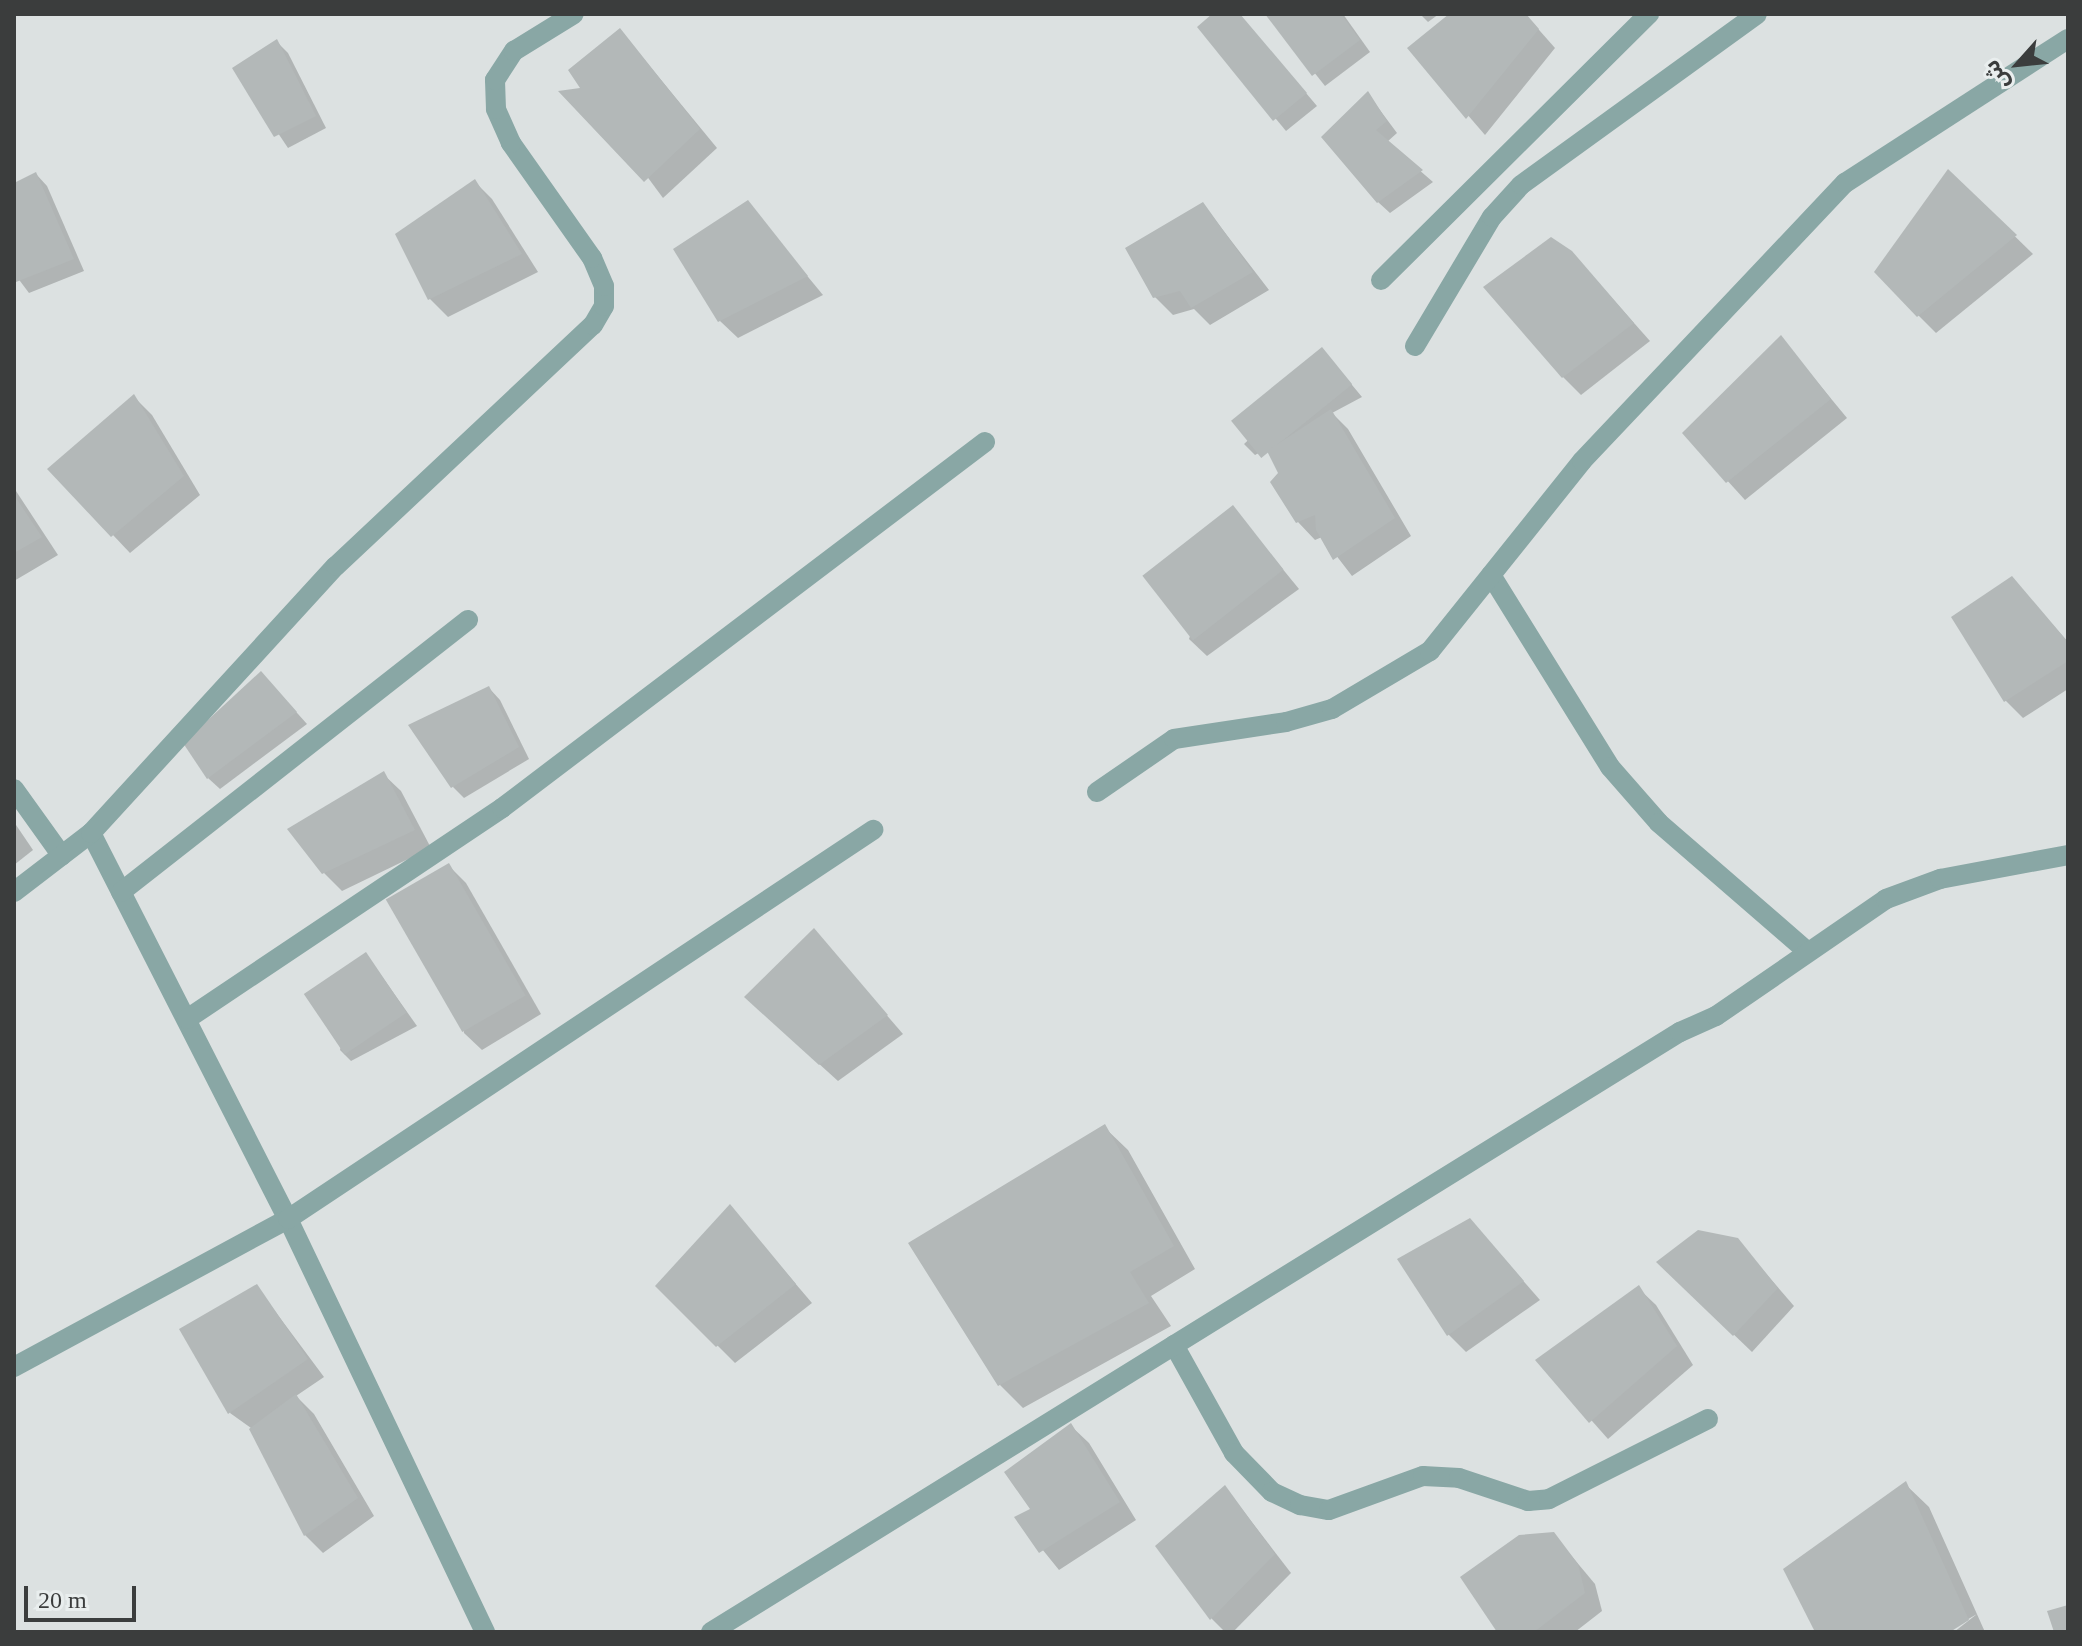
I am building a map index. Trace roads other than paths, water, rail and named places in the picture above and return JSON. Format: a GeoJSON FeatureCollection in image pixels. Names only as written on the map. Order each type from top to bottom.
{"type":"FeatureCollection","features":[{"type":"Feature","properties":{"kind":"street"},"geometry":{"type":"LineString","coordinates":[[14,892],[91,833],[336,566],[593,325],[604,306],[604,286],[592,258],[511,143],[496,109],[495,80],[514,51],[574,14]]}},
{"type":"Feature","properties":{"kind":"street"},"geometry":{"type":"LineString","coordinates":[[1381,280],[1649,14]]}},
{"type":"Feature","properties":{"kind":"street"},"geometry":{"type":"LineString","coordinates":[[1415,346],[1492,217],[1521,185],[1757,14]]}},
{"type":"Feature","properties":{"kind":"street"},"geometry":{"type":"LineString","coordinates":[[1097,792],[1174,739],[1286,722],[1332,709],[1379,686],[1430,651],[1582,461],[1845,183],[2068,39]]}},
{"type":"Feature","properties":{"kind":"street"},"geometry":{"type":"LineString","coordinates":[[187,1019],[502,808],[985,442]]}},
{"type":"Feature","properties":{"kind":"street"},"geometry":{"type":"LineString","coordinates":[[1491,575],[1610,767],[1659,823],[1808,952]]}},
{"type":"Feature","properties":{"kind":"street"},"geometry":{"type":"LineString","coordinates":[[121,892],[468,620]]}},
{"type":"Feature","properties":{"kind":"street"},"geometry":{"type":"LineString","coordinates":[[14,789],[62,856]]}},
{"type":"Feature","properties":{"kind":"street"},"geometry":{"type":"LineString","coordinates":[[14,1367],[288,1219],[873,830]]}},
{"type":"Feature","properties":{"kind":"street"},"geometry":{"type":"LineString","coordinates":[[91,833],[288,1219],[485,1632]]}},
{"type":"Feature","properties":{"kind":"street"},"geometry":{"type":"LineString","coordinates":[[711,1632],[1680,1032],[1716,1016],[1808,952],[1911,887],[2068,855]]}},
{"type":"Feature","properties":{"kind":"street"},"geometry":{"type":"LineString","coordinates":[[1174,1345],[1234,1453],[1272,1492],[1300,1505],[1329,1510],[1423,1476],[1459,1478],[1528,1501],[1549,1499],[1708,1419]]}}]}
